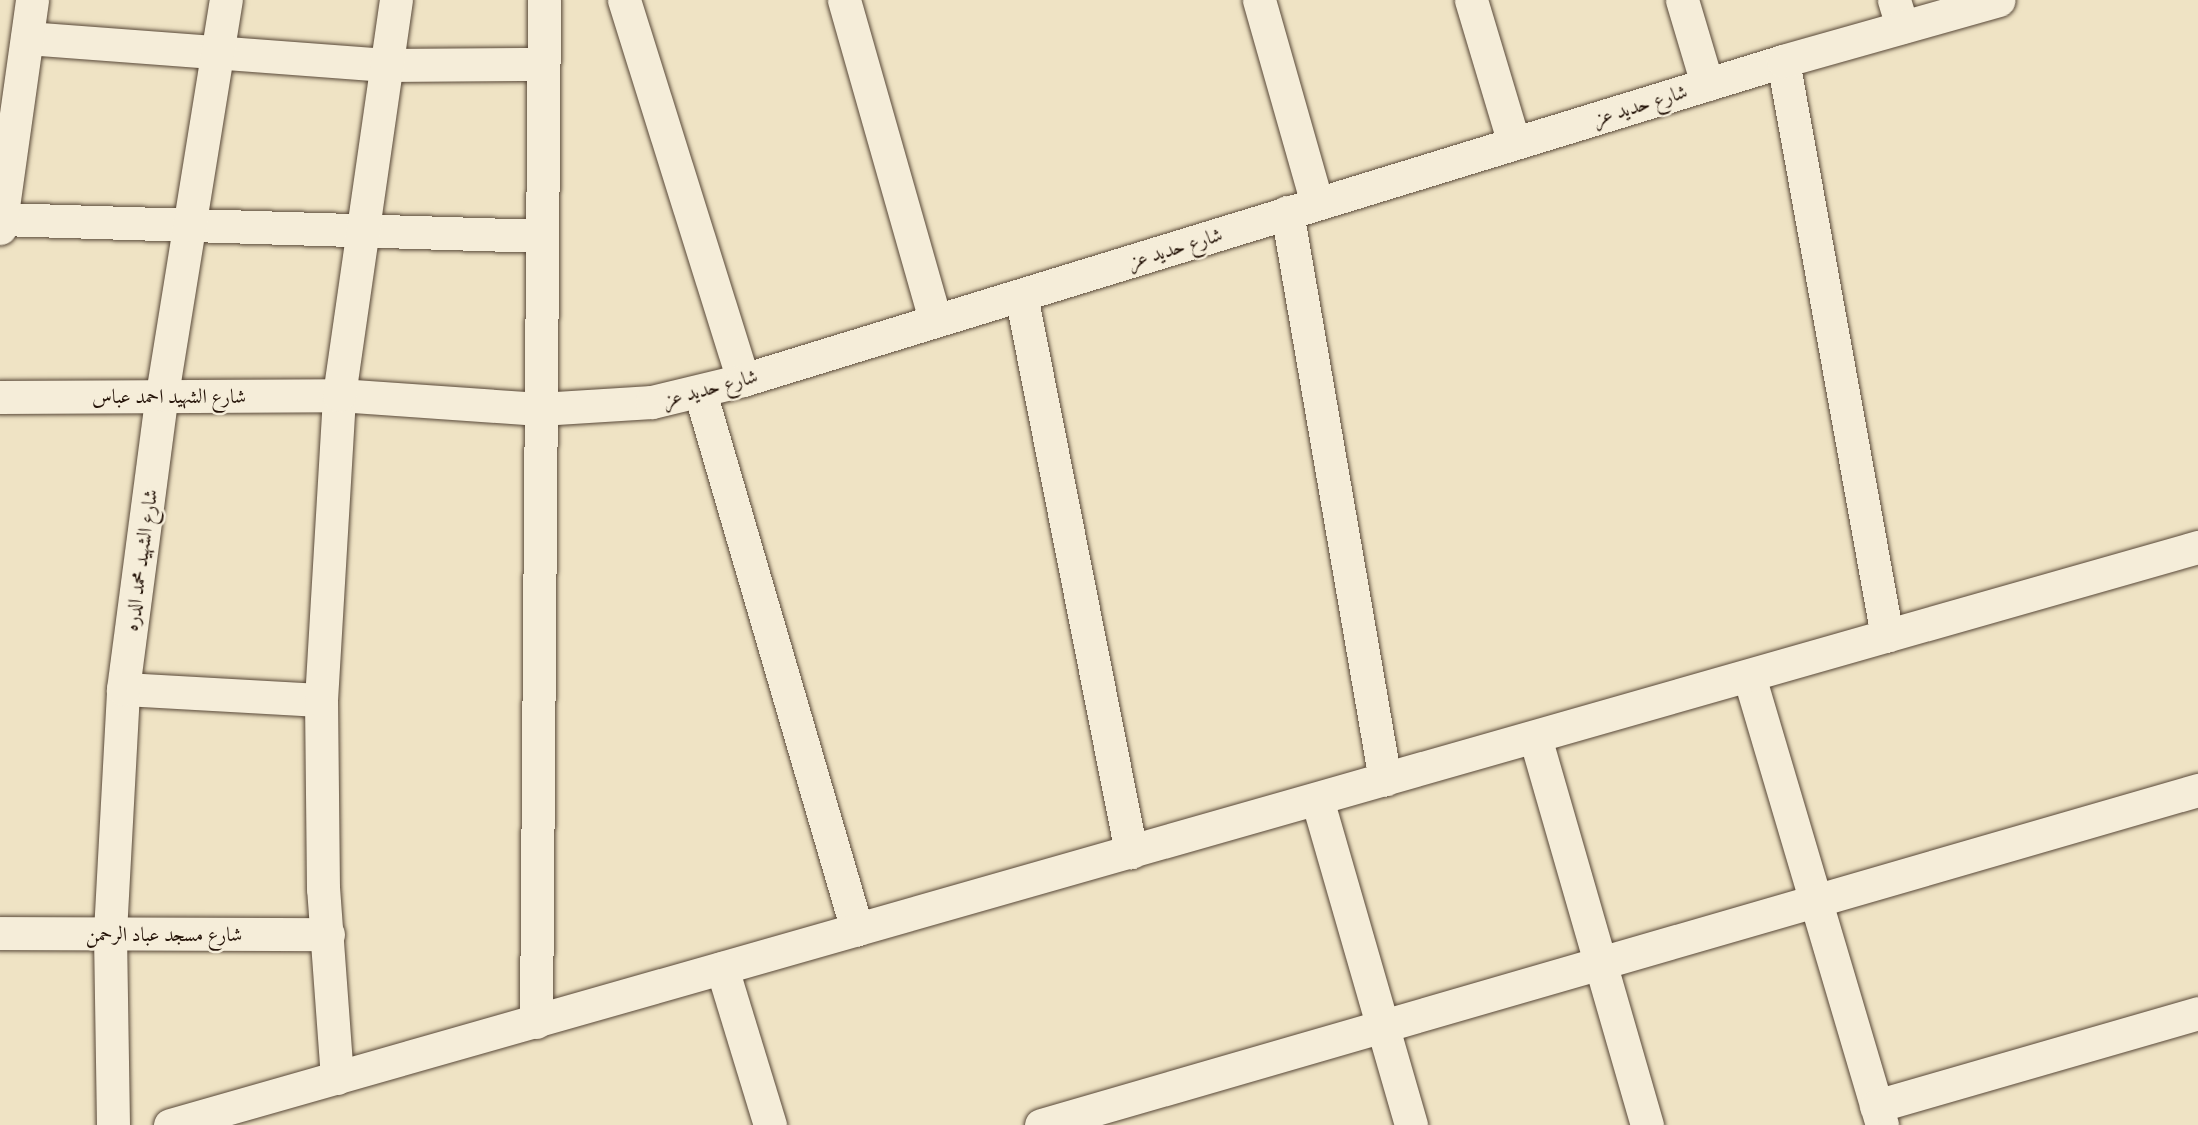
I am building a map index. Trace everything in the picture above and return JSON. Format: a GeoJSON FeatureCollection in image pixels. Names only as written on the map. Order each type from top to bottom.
{"type":"FeatureCollection","features":[{"type":"Feature","properties":{"kind":"street"},"geometry":{"type":"LineString","coordinates":[[32,0],[17,47],[2,206],[191,224],[542,236]]}},
{"type":"Feature","properties":{"kind":"street","name":"شارع الشهيد محمد الدره"},"geometry":{"type":"LineString","coordinates":[[113,1125],[110,932],[123,688],[162,394],[226,0]]}},
{"type":"Feature","properties":{"kind":"street"},"geometry":{"type":"LineString","coordinates":[[337,1078],[328,934],[321,700],[339,395],[396,0]]}},
{"type":"Feature","properties":{"kind":"street"},"geometry":{"type":"LineString","coordinates":[[536,1022],[544,0]]}},
{"type":"Feature","properties":{"kind":"street"},"geometry":{"type":"LineString","coordinates":[[624,0],[743,380]]}},
{"type":"Feature","properties":{"kind":"street"},"geometry":{"type":"LineString","coordinates":[[844,0],[935,319]]}},
{"type":"Feature","properties":{"kind":"street"},"geometry":{"type":"LineString","coordinates":[[1259,0],[1302,208],[1385,780]]}},
{"type":"Feature","properties":{"kind":"street"},"geometry":{"type":"LineString","coordinates":[[1471,0],[1514,143]]}},
{"type":"Feature","properties":{"kind":"street"},"geometry":{"type":"LineString","coordinates":[[1682,0],[1707,84]]}},
{"type":"Feature","properties":{"kind":"street","name":"شارع حديد عز"},"geometry":{"type":"LineString","coordinates":[[339,395],[540,409],[652,402],[700,392],[1783,61],[1898,14],[1999,0]]}},
{"type":"Feature","properties":{"kind":"street"},"geometry":{"type":"LineString","coordinates":[[17,47],[218,53],[386,65],[543,64]]}},
{"type":"Feature","properties":{"kind":"street"},"geometry":{"type":"LineString","coordinates":[[1783,61],[1887,636]]}},
{"type":"Feature","properties":{"kind":"street"},"geometry":{"type":"LineString","coordinates":[[1021,295],[1131,852]]}},
{"type":"Feature","properties":{"kind":"street"},"geometry":{"type":"LineString","coordinates":[[700,392],[857,930]]}},
{"type":"Feature","properties":{"kind":"street","name":"شارع الشهيد احمد عباس"},"geometry":{"type":"LineString","coordinates":[[0,397],[162,394],[339,395]]}},
{"type":"Feature","properties":{"kind":"street"},"geometry":{"type":"LineString","coordinates":[[182,1124],[2198,548]]}},
{"type":"Feature","properties":{"kind":"street"},"geometry":{"type":"LineString","coordinates":[[1749,676],[1879,1116],[2198,1013]]}},
{"type":"Feature","properties":{"kind":"street"},"geometry":{"type":"LineString","coordinates":[[123,688],[321,700]]}},
{"type":"Feature","properties":{"kind":"street"},"geometry":{"type":"LineString","coordinates":[[1535,737],[1647,1125]]}},
{"type":"Feature","properties":{"kind":"street"},"geometry":{"type":"LineString","coordinates":[[1041,1125],[2198,790]]}},
{"type":"Feature","properties":{"kind":"street"},"geometry":{"type":"LineString","coordinates":[[1317,799],[1411,1125]]}},
{"type":"Feature","properties":{"kind":"street","name":"شارع مسجد عباد الرحمن"},"geometry":{"type":"LineString","coordinates":[[0,933],[328,934]]}},
{"type":"Feature","properties":{"kind":"street"},"geometry":{"type":"LineString","coordinates":[[722,968],[770,1125]]}}]}
